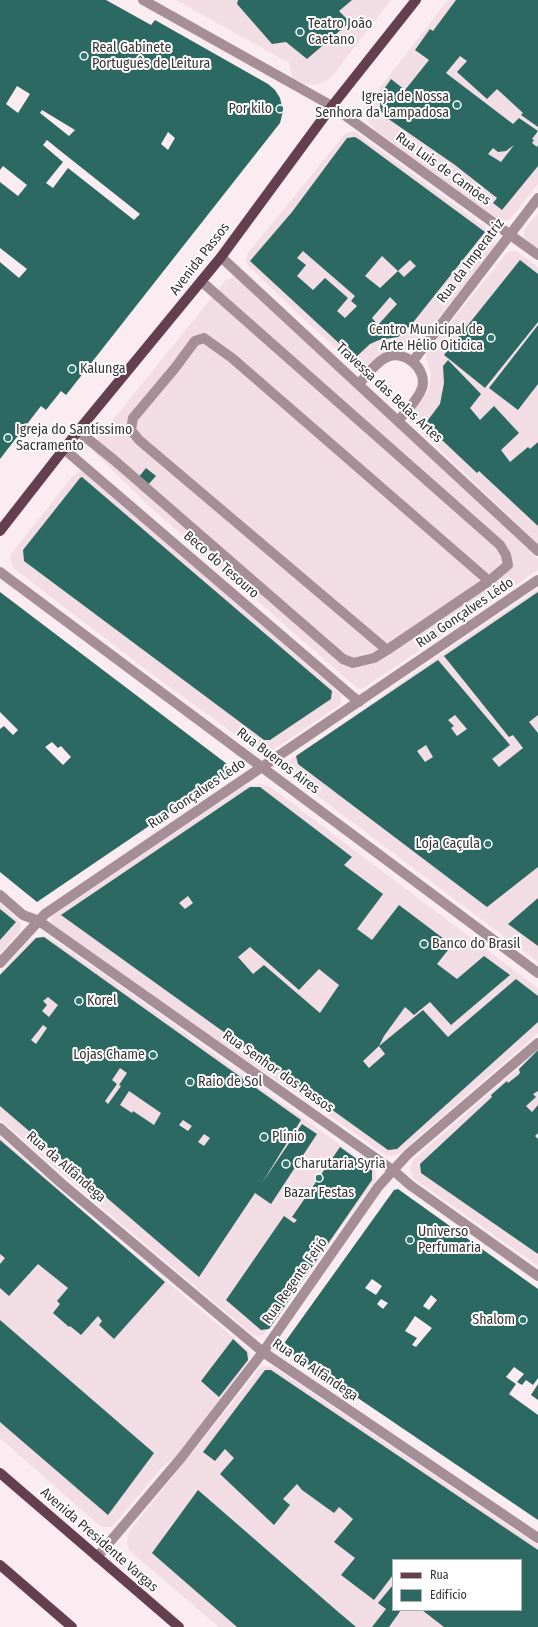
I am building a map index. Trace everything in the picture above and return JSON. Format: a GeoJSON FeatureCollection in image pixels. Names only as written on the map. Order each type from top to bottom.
{"type":"FeatureCollection","features":[{"type":"Feature","properties":{"kind":"main road","name":"Avenida Passos"},"geometry":{"type":"LineString","coordinates":[[0,531],[78,431],[221,257],[332,106],[416,0]]}},
{"type":"Feature","properties":{"kind":"main road","name":"Avenida Presidente Vargas"},"geometry":{"type":"LineString","coordinates":[[0,1473],[179,1627]]}},
{"type":"Feature","properties":{"kind":"main road"},"geometry":{"type":"LineString","coordinates":[[0,1565],[72,1627]]}},
{"type":"Feature","properties":{"kind":"street","name":"Rua Luis de Camões"},"geometry":{"type":"LineString","coordinates":[[143,0],[332,106],[538,255]]}},
{"type":"Feature","properties":{"kind":"street","name":"Rua da Imperatriz"},"geometry":{"type":"LineString","coordinates":[[412,361],[538,198]]}},
{"type":"Feature","properties":{"kind":"street","name":"Travessa das Belas Artes"},"geometry":{"type":"LineString","coordinates":[[221,257],[399,420],[538,551]]}},
{"type":"Feature","properties":{"kind":"street"},"geometry":{"type":"LineString","coordinates":[[78,431],[120,465],[343,659],[353,663],[374,658],[387,650],[489,581],[508,565],[506,555],[500,544],[201,281]]}},
{"type":"Feature","properties":{"kind":"street"},"geometry":{"type":"LineString","coordinates":[[387,650],[139,440],[131,430],[133,418],[195,342],[204,338],[232,358],[489,581]]}},
{"type":"Feature","properties":{"kind":"street"},"geometry":{"type":"LineString","coordinates":[[359,384],[374,366],[386,357],[394,355],[412,361],[420,371],[422,386],[418,397],[399,420]]}},
{"type":"Feature","properties":{"kind":"street","name":"Beco do Tesouro"},"geometry":{"type":"LineString","coordinates":[[64,449],[359,702]]}},
{"type":"Feature","properties":{"kind":"street","name":"Rua Buenos Aires"},"geometry":{"type":"LineString","coordinates":[[0,572],[263,766],[538,973]]}},
{"type":"Feature","properties":{"kind":"street","name":"Rua Gonçalves Lédo"},"geometry":{"type":"LineString","coordinates":[[0,963],[45,914],[538,580]]}},
{"type":"Feature","properties":{"kind":"street","name":"Rua Senhor dos Passos"},"geometry":{"type":"LineString","coordinates":[[0,895],[23,915],[39,921],[394,1171],[410,1185],[538,1276]]}},
{"type":"Feature","properties":{"kind":"street","name":"Rua Regente Feijó"},"geometry":{"type":"LineString","coordinates":[[97,1557],[181,1458],[263,1352],[378,1187],[408,1154],[538,1043]]}},
{"type":"Feature","properties":{"kind":"street","name":"Rua da Alfândega"},"geometry":{"type":"LineString","coordinates":[[0,1128],[61,1182],[263,1352],[538,1538]]}},
{"type":"Feature","properties":{"kind":"shaded area"},"geometry":{"type":"Polygon","coordinates":[[[176,0],[391,0],[331,77],[322,83],[312,85],[293,79],[289,63],[176,0]]]}},
{"type":"Feature","properties":{"kind":"shaded area"},"geometry":{"type":"Polygon","coordinates":[[[448,0],[538,0],[538,184],[510,219],[505,221],[499,222],[373,128],[368,122],[366,115],[368,103],[448,0]]]}},
{"type":"Feature","properties":{"kind":"shaded area"},"geometry":{"type":"Polygon","coordinates":[[[355,132],[489,230],[495,241],[494,248],[470,280],[418,342],[412,347],[404,350],[392,350],[383,353],[362,369],[358,369],[295,311],[248,265],[246,260],[248,253],[345,134],[355,132]]]}},
{"type":"Feature","properties":{"kind":"shaded area"},"geometry":{"type":"Polygon","coordinates":[[[538,213],[538,252],[525,241],[524,235],[525,229],[538,213]]]}},
{"type":"Feature","properties":{"kind":"shaded area"},"geometry":{"type":"Polygon","coordinates":[[[516,251],[538,267],[538,544],[408,419],[410,410],[422,400],[427,393],[430,384],[431,374],[426,353],[507,253],[516,251]]]}},
{"type":"Feature","properties":{"kind":"shaded area"},"geometry":{"type":"Polygon","coordinates":[[[234,277],[239,278],[538,559],[538,570],[362,689],[357,688],[150,507],[94,452],[95,442],[226,280],[234,277]]]}},
{"type":"Feature","properties":{"kind":"shaded area"},"geometry":{"type":"Polygon","coordinates":[[[81,471],[84,471],[341,695],[341,704],[270,752],[264,753],[258,751],[153,675],[13,568],[10,559],[11,554],[72,477],[81,471]]]}},
{"type":"Feature","properties":{"kind":"shaded area"},"geometry":{"type":"Polygon","coordinates":[[[538,589],[538,962],[291,776],[287,769],[287,764],[290,760],[538,589]]]}},
{"type":"Feature","properties":{"kind":"shaded area"},"geometry":{"type":"Polygon","coordinates":[[[260,784],[269,786],[538,988],[538,1033],[397,1155],[385,1155],[322,1110],[192,1024],[53,926],[51,923],[52,916],[244,787],[260,784]]]}},
{"type":"Feature","properties":{"kind":"shaded area"},"geometry":{"type":"Polygon","coordinates":[[[0,904],[20,922],[21,926],[20,931],[0,953],[0,904]]]}},
{"type":"Feature","properties":{"kind":"shaded area"},"geometry":{"type":"Polygon","coordinates":[[[44,936],[50,938],[107,977],[375,1170],[376,1179],[263,1335],[253,1335],[74,1184],[0,1119],[0,973],[30,940],[44,936]]]}},
{"type":"Feature","properties":{"kind":"shaded area"},"geometry":{"type":"Polygon","coordinates":[[[538,1052],[538,1266],[413,1178],[410,1168],[414,1159],[538,1052]]]}},
{"type":"Feature","properties":{"kind":"shaded area"},"geometry":{"type":"Polygon","coordinates":[[[0,1137],[90,1217],[248,1350],[250,1354],[248,1363],[193,1435],[176,1456],[162,1467],[112,1527],[101,1527],[0,1438],[0,1137]]]}},
{"type":"Feature","properties":{"kind":"shaded area"},"geometry":{"type":"Polygon","coordinates":[[[263,1366],[273,1367],[538,1546],[538,1627],[219,1627],[130,1551],[127,1545],[128,1533],[260,1368],[263,1366]]]}},
{"type":"Feature","properties":{"kind":"building"},"geometry":{"type":"Polygon","coordinates":[[[0,0],[106,0],[151,25],[155,20],[268,84],[275,90],[280,98],[283,111],[280,123],[66,395],[61,391],[46,410],[41,406],[0,459],[0,262],[19,278],[27,269],[0,248],[0,182],[18,196],[27,185],[3,166],[0,170],[0,0]],[[17,86],[6,104],[18,113],[30,94],[17,86]],[[42,110],[40,113],[69,136],[75,130],[42,110]],[[168,132],[161,144],[168,150],[175,138],[168,132]],[[47,140],[43,145],[63,162],[46,183],[53,188],[68,168],[134,220],[140,214],[47,140]]]}},
{"type":"Feature","properties":{"kind":"building","name":"Teatro João Caetano"},"geometry":{"type":"Polygon","coordinates":[[[238,0],[352,0],[339,11],[350,22],[307,59],[286,42],[272,44],[237,4],[238,0]]]}},
{"type":"Feature","properties":{"kind":"building"},"geometry":{"type":"Polygon","coordinates":[[[456,0],[538,0],[538,127],[521,115],[523,113],[497,89],[487,99],[457,72],[467,61],[460,56],[446,73],[513,124],[519,118],[538,131],[532,139],[534,140],[532,143],[537,147],[538,145],[538,166],[502,210],[493,203],[497,198],[455,165],[387,118],[381,111],[380,106],[382,92],[391,79],[405,90],[429,60],[415,50],[430,29],[433,31],[456,0]],[[514,145],[506,151],[498,152],[493,148],[488,154],[501,162],[514,145]]]}},
{"type":"Feature","properties":{"kind":"building"},"geometry":{"type":"Polygon","coordinates":[[[355,137],[360,140],[485,232],[411,325],[398,337],[379,340],[370,344],[355,358],[250,261],[292,212],[347,138],[355,137]],[[303,251],[297,258],[306,265],[297,276],[313,290],[325,278],[348,298],[337,311],[345,318],[357,306],[351,301],[355,296],[303,251]],[[382,256],[365,276],[380,288],[398,271],[382,256]],[[410,260],[398,271],[404,277],[416,266],[410,260]],[[390,297],[372,318],[378,325],[397,304],[390,297]]]}},
{"type":"Feature","properties":{"kind":"building","name":"Centro Municipal de Arte Hélio Oiticica"},"geometry":{"type":"Polygon","coordinates":[[[520,260],[538,274],[538,322],[485,388],[444,355],[520,260]]]}},
{"type":"Feature","properties":{"kind":"building"},"geometry":{"type":"Polygon","coordinates":[[[538,325],[538,384],[518,410],[489,388],[538,325]]]}},
{"type":"Feature","properties":{"kind":"building"},"geometry":{"type":"Polygon","coordinates":[[[448,360],[481,394],[470,408],[480,420],[494,406],[519,433],[501,450],[510,462],[528,447],[530,449],[538,442],[538,526],[479,471],[477,473],[425,424],[440,404],[444,383],[443,366],[448,360]]]}},
{"type":"Feature","properties":{"kind":"building"},"geometry":{"type":"Polygon","coordinates":[[[146,468],[156,476],[147,486],[138,478],[146,468]]]}},
{"type":"Feature","properties":{"kind":"building"},"geometry":{"type":"Polygon","coordinates":[[[82,477],[332,691],[331,699],[270,740],[264,740],[24,561],[23,550],[82,477]]]}},
{"type":"Feature","properties":{"kind":"building"},"geometry":{"type":"Polygon","coordinates":[[[0,592],[227,764],[227,773],[37,902],[0,872],[0,729],[4,726],[13,735],[18,730],[0,712],[0,592]],[[52,742],[45,747],[63,765],[71,757],[61,746],[58,748],[52,742]]]}},
{"type":"Feature","properties":{"kind":"building"},"geometry":{"type":"Polygon","coordinates":[[[538,592],[538,715],[529,722],[538,733],[538,867],[487,907],[298,764],[296,756],[438,660],[510,745],[492,759],[499,767],[523,748],[513,735],[509,737],[444,656],[538,592]],[[455,715],[448,720],[454,726],[451,728],[457,736],[467,729],[455,715]],[[426,745],[417,751],[425,762],[433,757],[426,745]]]}},
{"type":"Feature","properties":{"kind":"building"},"geometry":{"type":"Polygon","coordinates":[[[250,787],[260,787],[352,857],[344,865],[383,894],[357,929],[372,940],[399,905],[452,945],[437,964],[457,979],[484,956],[510,975],[451,1025],[430,1002],[414,1015],[405,1007],[384,1036],[379,1046],[423,1010],[448,1037],[516,979],[538,996],[538,1022],[397,1149],[388,1150],[61,915],[250,787]],[[188,896],[179,903],[185,909],[193,903],[188,896]],[[250,947],[238,957],[253,974],[264,965],[320,1013],[339,985],[319,969],[299,990],[250,947]],[[379,1046],[363,1061],[369,1068],[385,1054],[379,1046]]]}},
{"type":"Feature","properties":{"kind":"building"},"geometry":{"type":"Polygon","coordinates":[[[538,898],[538,946],[508,924],[538,898]]]}},
{"type":"Feature","properties":{"kind":"building"},"geometry":{"type":"Polygon","coordinates":[[[0,909],[16,922],[0,940],[0,909]]]}},
{"type":"Feature","properties":{"kind":"building"},"geometry":{"type":"Polygon","coordinates":[[[44,937],[301,1120],[262,1183],[302,1124],[317,1134],[271,1204],[255,1193],[199,1277],[0,1106],[0,975],[36,938],[44,937]],[[48,997],[43,1001],[47,1005],[42,1011],[49,1017],[58,1005],[48,997]],[[43,1025],[31,1040],[36,1044],[47,1028],[43,1025]],[[120,1068],[112,1080],[117,1084],[105,1101],[108,1104],[121,1086],[119,1085],[127,1073],[120,1068]],[[129,1091],[120,1105],[132,1113],[133,1111],[154,1125],[161,1113],[129,1091]],[[183,1120],[179,1125],[188,1131],[192,1126],[183,1120]],[[204,1134],[198,1142],[204,1146],[210,1138],[204,1134]]]}},
{"type":"Feature","properties":{"kind":"building"},"geometry":{"type":"Polygon","coordinates":[[[538,1050],[538,1091],[533,1094],[536,1097],[526,1106],[532,1112],[538,1105],[538,1133],[535,1136],[538,1139],[538,1254],[421,1173],[420,1164],[492,1097],[491,1095],[507,1081],[508,1083],[517,1076],[520,1073],[519,1069],[538,1050]]]}},
{"type":"Feature","properties":{"kind":"building"},"geometry":{"type":"Polygon","coordinates":[[[0,1140],[165,1282],[114,1339],[99,1325],[102,1321],[98,1316],[81,1335],[53,1313],[60,1304],[57,1301],[68,1288],[38,1264],[9,1296],[0,1288],[0,1264],[5,1258],[0,1254],[0,1140]]]}},
{"type":"Feature","properties":{"kind":"building"},"geometry":{"type":"Polygon","coordinates":[[[340,1147],[372,1170],[372,1180],[269,1329],[261,1330],[226,1300],[284,1216],[294,1223],[297,1220],[292,1217],[340,1147]]]}},
{"type":"Feature","properties":{"kind":"building"},"geometry":{"type":"Polygon","coordinates":[[[398,1189],[538,1289],[538,1378],[533,1385],[526,1380],[522,1385],[517,1382],[524,1374],[514,1367],[506,1377],[516,1384],[509,1394],[538,1415],[538,1520],[287,1350],[285,1342],[394,1190],[398,1189]],[[372,1279],[365,1288],[376,1295],[382,1286],[372,1279]],[[431,1295],[423,1306],[429,1310],[437,1300],[431,1295]],[[381,1299],[377,1304],[383,1309],[388,1303],[381,1299]],[[415,1316],[405,1331],[417,1338],[412,1345],[416,1347],[432,1328],[415,1316]]]}},
{"type":"Feature","properties":{"kind":"building"},"geometry":{"type":"Polygon","coordinates":[[[0,1320],[154,1453],[108,1515],[0,1422],[0,1320]]]}},
{"type":"Feature","properties":{"kind":"building"},"geometry":{"type":"Polygon","coordinates":[[[233,1339],[247,1352],[248,1360],[219,1397],[201,1381],[233,1339]]]}},
{"type":"Feature","properties":{"kind":"building"},"geometry":{"type":"Polygon","coordinates":[[[265,1370],[271,1370],[538,1550],[538,1627],[444,1627],[423,1611],[522,1611],[522,1559],[392,1559],[392,1576],[374,1600],[341,1575],[355,1558],[334,1542],[353,1519],[339,1507],[334,1513],[302,1490],[297,1484],[283,1499],[290,1505],[274,1525],[220,1474],[234,1458],[225,1449],[215,1461],[203,1452],[265,1370]]]}},
{"type":"Feature","properties":{"kind":"building"},"geometry":{"type":"Polygon","coordinates":[[[538,1384],[538,1400],[531,1395],[538,1384]]]}},
{"type":"Feature","properties":{"kind":"building"},"geometry":{"type":"Polygon","coordinates":[[[198,1490],[356,1627],[237,1627],[152,1553],[198,1490]]]}},
{"type":"Feature","properties":{"kind":"building"},"geometry":{"type":"Polygon","coordinates":[[[392,1586],[392,1611],[400,1611],[389,1627],[372,1627],[386,1609],[378,1603],[392,1586]]]}},
{"type":"Feature","properties":{"kind":"place","name":"Teatro João Caetano"},"geometry":{"type":"Point","coordinates":[300,32]}},
{"type":"Feature","properties":{"kind":"place","name":"Real Gabinete Português de Leitura"},"geometry":{"type":"Point","coordinates":[84,56]}},
{"type":"Feature","properties":{"kind":"place","name":"Igreja de Nossa Senhora da Lampadosa"},"geometry":{"type":"Point","coordinates":[457,105]}},
{"type":"Feature","properties":{"kind":"place","name":"Por kilo"},"geometry":{"type":"Point","coordinates":[280,109]}},
{"type":"Feature","properties":{"kind":"place","name":"Centro Municipal de Arte Hélio Oiticica"},"geometry":{"type":"Point","coordinates":[491,338]}},
{"type":"Feature","properties":{"kind":"place","name":"Kalunga"},"geometry":{"type":"Point","coordinates":[72,369]}},
{"type":"Feature","properties":{"kind":"place","name":"Igreja do Santíssimo Sacramento"},"geometry":{"type":"Point","coordinates":[8,438]}},
{"type":"Feature","properties":{"kind":"place","name":"Loja Caçula"},"geometry":{"type":"Point","coordinates":[488,844]}},
{"type":"Feature","properties":{"kind":"place","name":"Banco do Brasil"},"geometry":{"type":"Point","coordinates":[424,944]}},
{"type":"Feature","properties":{"kind":"place","name":"Korel"},"geometry":{"type":"Point","coordinates":[79,1001]}},
{"type":"Feature","properties":{"kind":"place","name":"Lojas Chame"},"geometry":{"type":"Point","coordinates":[153,1055]}},
{"type":"Feature","properties":{"kind":"place","name":"Raio de Sol"},"geometry":{"type":"Point","coordinates":[190,1082]}},
{"type":"Feature","properties":{"kind":"place","name":"Plínio"},"geometry":{"type":"Point","coordinates":[264,1137]}},
{"type":"Feature","properties":{"kind":"place","name":"Charutaria Syria"},"geometry":{"type":"Point","coordinates":[286,1164]}},
{"type":"Feature","properties":{"kind":"place","name":"Bazar Festas"},"geometry":{"type":"Point","coordinates":[319,1178]}},
{"type":"Feature","properties":{"kind":"place","name":"Universo Perfumaria"},"geometry":{"type":"Point","coordinates":[410,1240]}},
{"type":"Feature","properties":{"kind":"place","name":"Shalom"},"geometry":{"type":"Point","coordinates":[523,1320]}}]}
